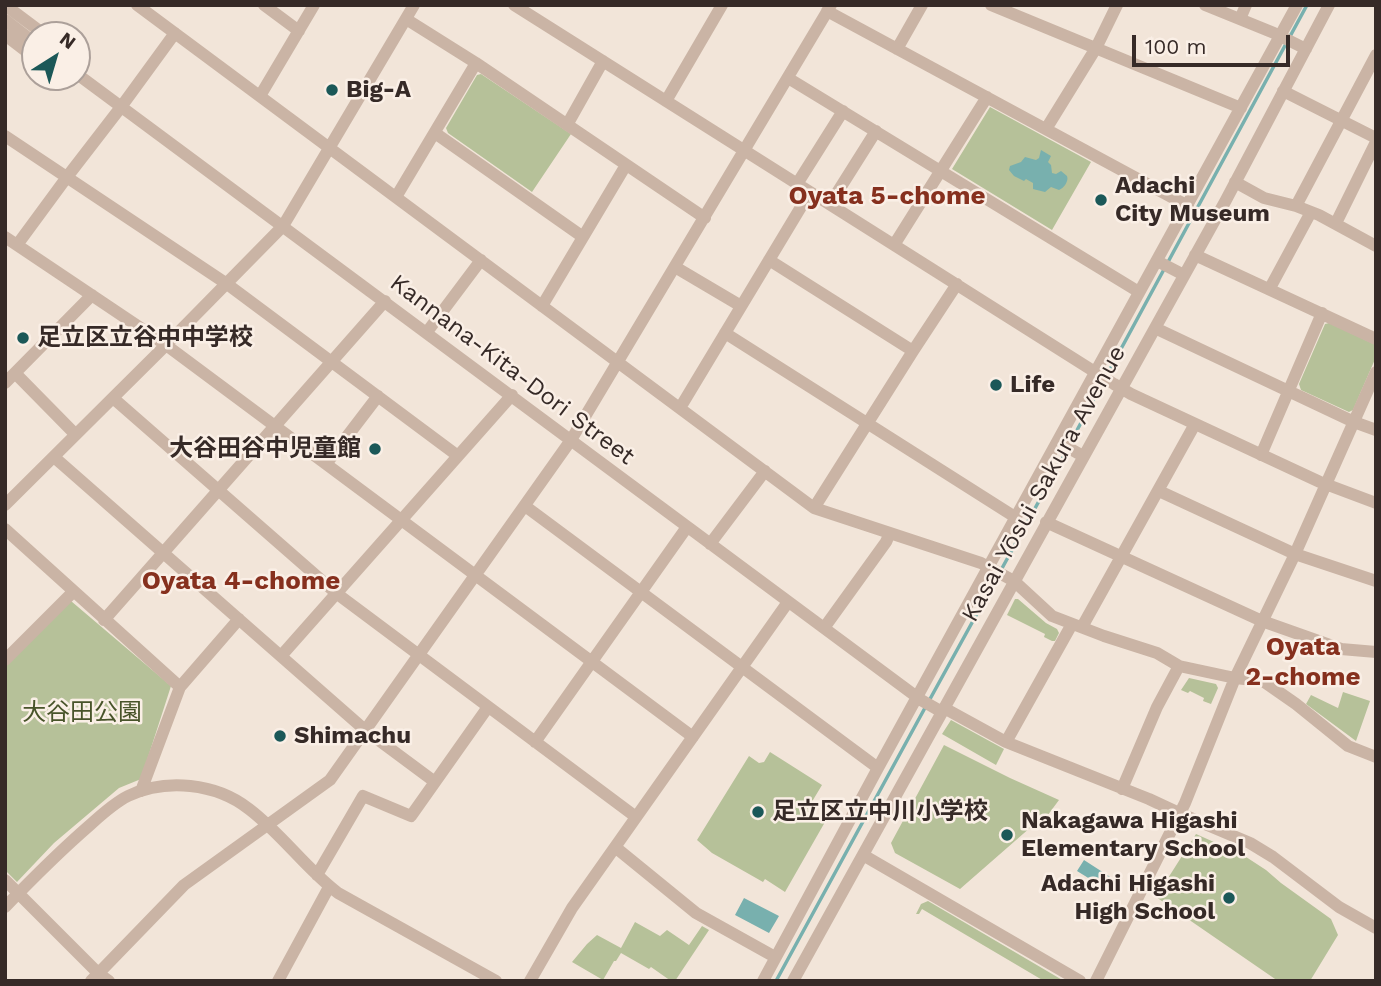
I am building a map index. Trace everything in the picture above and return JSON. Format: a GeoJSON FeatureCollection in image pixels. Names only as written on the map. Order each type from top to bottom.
{"type":"FeatureCollection","features":[{"type":"Feature","properties":{"kind":"street"},"geometry":{"type":"LineString","coordinates":[[5,5],[26,21]]}},
{"type":"Feature","properties":{"kind":"street"},"geometry":{"type":"LineString","coordinates":[[137,5],[814,508],[962,556],[1000,573],[1052,616],[1157,653],[1179,666],[1263,681],[1348,746],[1376,757]]}},
{"type":"Feature","properties":{"kind":"street"},"geometry":{"type":"LineString","coordinates":[[264,5],[299,31]]}},
{"type":"Feature","properties":{"kind":"street"},"geometry":{"type":"LineString","coordinates":[[260,96],[314,5]]}},
{"type":"Feature","properties":{"kind":"street"},"geometry":{"type":"LineString","coordinates":[[5,505],[283,226],[414,5]]}},
{"type":"Feature","properties":{"kind":"street"},"geometry":{"type":"LineString","coordinates":[[514,5],[1117,386],[1327,485],[1376,503]]}},
{"type":"Feature","properties":{"kind":"street"},"geometry":{"type":"LineString","coordinates":[[897,49],[922,5]]}},
{"type":"Feature","properties":{"kind":"street"},"geometry":{"type":"LineString","coordinates":[[991,5],[1241,108]]}},
{"type":"Feature","properties":{"kind":"street"},"geometry":{"type":"LineString","coordinates":[[1046,129],[1096,48],[1117,5]]}},
{"type":"Feature","properties":{"kind":"street"},"geometry":{"type":"LineString","coordinates":[[1205,5],[1306,49]]}},
{"type":"Feature","properties":{"kind":"street"},"geometry":{"type":"LineString","coordinates":[[1240,19],[1246,5]]}},
{"type":"Feature","properties":{"kind":"street"},"geometry":{"type":"LineString","coordinates":[[763,981],[878,768],[919,698],[1000,573],[1015,517],[1097,374],[1139,292],[1241,108],[1286,39],[1297,5]]}},
{"type":"Feature","properties":{"kind":"street","name":"Kasai Yōsui Sakura Avenue"},"geometry":{"type":"LineString","coordinates":[[793,981],[940,709],[1000,573],[1046,523],[1117,386],[1155,327],[1179,272],[1195,254],[1329,5]]}},
{"type":"Feature","properties":{"kind":"street"},"geometry":{"type":"LineString","coordinates":[[666,101],[721,6]]}},
{"type":"Feature","properties":{"kind":"street"},"geometry":{"type":"LineString","coordinates":[[5,880],[99,978],[184,884],[330,780],[571,440],[829,8],[897,49],[1188,206]]}},
{"type":"Feature","properties":{"kind":"street"},"geometry":{"type":"LineString","coordinates":[[406,19],[476,63],[705,218]]}},
{"type":"Feature","properties":{"kind":"street"},"geometry":{"type":"LineString","coordinates":[[5,20],[21,32]]}},
{"type":"Feature","properties":{"kind":"street"},"geometry":{"type":"LineString","coordinates":[[18,245],[175,33]]}},
{"type":"Feature","properties":{"kind":"street"},"geometry":{"type":"LineString","coordinates":[[5,36],[21,48]]}},
{"type":"Feature","properties":{"kind":"street"},"geometry":{"type":"LineString","coordinates":[[1296,206],[1341,120],[1371,77],[1376,55]]}},
{"type":"Feature","properties":{"kind":"street"},"geometry":{"type":"LineString","coordinates":[[566,125],[603,61]]}},
{"type":"Feature","properties":{"kind":"street"},"geometry":{"type":"LineString","coordinates":[[396,197],[476,63]]}},
{"type":"Feature","properties":{"kind":"street"},"geometry":{"type":"LineString","coordinates":[[788,78],[1139,292]]}},
{"type":"Feature","properties":{"kind":"street","name":"Kannana-Kita-Dori Street"},"geometry":{"type":"LineString","coordinates":[[91,84],[919,698],[1006,742],[1250,843],[1339,907],[1376,928]]}},
{"type":"Feature","properties":{"kind":"street"},"geometry":{"type":"LineString","coordinates":[[1283,91],[1376,140],[1336,223]]}},
{"type":"Feature","properties":{"kind":"street"},"geometry":{"type":"LineString","coordinates":[[894,245],[987,97]]}},
{"type":"Feature","properties":{"kind":"street"},"geometry":{"type":"LineString","coordinates":[[797,184],[843,111]]}},
{"type":"Feature","properties":{"kind":"street"},"geometry":{"type":"LineString","coordinates":[[830,204],[876,131]]}},
{"type":"Feature","properties":{"kind":"street"},"geometry":{"type":"LineString","coordinates":[[435,133],[583,237]]}},
{"type":"Feature","properties":{"kind":"street"},"geometry":{"type":"LineString","coordinates":[[5,136],[227,284],[458,456]]}},
{"type":"Feature","properties":{"kind":"street"},"geometry":{"type":"LineString","coordinates":[[542,306],[626,165]]}},
{"type":"Feature","properties":{"kind":"street"},"geometry":{"type":"LineString","coordinates":[[1235,182],[1264,198],[1296,206],[1336,223],[1375,244]]}},
{"type":"Feature","properties":{"kind":"street"},"geometry":{"type":"LineString","coordinates":[[681,408],[810,192]]}},
{"type":"Feature","properties":{"kind":"street"},"geometry":{"type":"LineString","coordinates":[[1269,288],[1311,212]]}},
{"type":"Feature","properties":{"kind":"street"},"geometry":{"type":"LineString","coordinates":[[5,237],[166,345],[692,737]]}},
{"type":"Feature","properties":{"kind":"street"},"geometry":{"type":"LineString","coordinates":[[1195,254],[1376,339]]}},
{"type":"Feature","properties":{"kind":"street"},"geometry":{"type":"LineString","coordinates":[[427,332],[481,260]]}},
{"type":"Feature","properties":{"kind":"street"},"geometry":{"type":"LineString","coordinates":[[769,260],[913,351]]}},
{"type":"Feature","properties":{"kind":"street"},"geometry":{"type":"LineString","coordinates":[[1157,261],[1179,272]]}},
{"type":"Feature","properties":{"kind":"street"},"geometry":{"type":"LineString","coordinates":[[675,267],[741,306]]}},
{"type":"Feature","properties":{"kind":"street"},"geometry":{"type":"LineString","coordinates":[[814,508],[957,284]]}},
{"type":"Feature","properties":{"kind":"street"},"geometry":{"type":"LineString","coordinates":[[75,434],[10,378],[92,295]]}},
{"type":"Feature","properties":{"kind":"street"},"geometry":{"type":"LineString","coordinates":[[104,620],[385,302]]}},
{"type":"Feature","properties":{"kind":"street"},"geometry":{"type":"LineString","coordinates":[[1261,455],[1322,313]]}},
{"type":"Feature","properties":{"kind":"street"},"geometry":{"type":"LineString","coordinates":[[1155,327],[1376,430]]}},
{"type":"Feature","properties":{"kind":"street"},"geometry":{"type":"LineString","coordinates":[[725,333],[1015,517]]}},
{"type":"Feature","properties":{"kind":"street"},"geometry":{"type":"LineString","coordinates":[[1096,981],[1179,813],[1235,678],[1327,485],[1376,372]]}},
{"type":"Feature","properties":{"kind":"street"},"geometry":{"type":"LineString","coordinates":[[281,656],[512,395]]}},
{"type":"Feature","properties":{"kind":"street"},"geometry":{"type":"LineString","coordinates":[[326,464],[378,396]]}},
{"type":"Feature","properties":{"kind":"street"},"geometry":{"type":"LineString","coordinates":[[113,397],[336,593],[636,817]]}},
{"type":"Feature","properties":{"kind":"street"},"geometry":{"type":"LineString","coordinates":[[1006,742],[1121,558],[1195,424]]}},
{"type":"Feature","properties":{"kind":"street"},"geometry":{"type":"LineString","coordinates":[[1059,442],[1080,454]]}},
{"type":"Feature","properties":{"kind":"street"},"geometry":{"type":"LineString","coordinates":[[54,457],[365,730],[435,782]]}},
{"type":"Feature","properties":{"kind":"street"},"geometry":{"type":"LineString","coordinates":[[710,544],[765,471]]}},
{"type":"Feature","properties":{"kind":"street"},"geometry":{"type":"LineString","coordinates":[[1158,491],[1295,554],[1376,581]]}},
{"type":"Feature","properties":{"kind":"street"},"geometry":{"type":"LineString","coordinates":[[525,506],[878,768]]}},
{"type":"Feature","properties":{"kind":"street"},"geometry":{"type":"LineString","coordinates":[[1046,523],[1262,621],[1341,649],[1376,652]]}},
{"type":"Feature","properties":{"kind":"street"},"geometry":{"type":"LineString","coordinates":[[535,742],[687,527]]}},
{"type":"Feature","properties":{"kind":"street"},"geometry":{"type":"LineString","coordinates":[[5,529],[180,687]]}},
{"type":"Feature","properties":{"kind":"street"},"geometry":{"type":"LineString","coordinates":[[824,628],[887,542],[890,533]]}},
{"type":"Feature","properties":{"kind":"street"},"geometry":{"type":"LineString","coordinates":[[5,660],[73,592]]}},
{"type":"Feature","properties":{"kind":"street"},"geometry":{"type":"LineString","coordinates":[[530,981],[572,908],[788,602]]}},
{"type":"Feature","properties":{"kind":"street"},"geometry":{"type":"LineString","coordinates":[[141,791],[180,687],[239,619]]}},
{"type":"Feature","properties":{"kind":"street"},"geometry":{"type":"LineString","coordinates":[[1122,789],[1157,707],[1179,666]]}},
{"type":"Feature","properties":{"kind":"street"},"geometry":{"type":"LineString","coordinates":[[317,875],[363,796],[411,816],[488,707]]}},
{"type":"Feature","properties":{"kind":"street"},"geometry":{"type":"LineString","coordinates":[[5,908],[50,862],[107,810],[126,797],[170,785],[190,785],[228,795],[248,808],[338,893],[496,981]]}},
{"type":"Feature","properties":{"kind":"street"},"geometry":{"type":"LineString","coordinates":[[615,847],[696,913],[775,957]]}},
{"type":"Feature","properties":{"kind":"street"},"geometry":{"type":"LineString","coordinates":[[863,855],[1080,981]]}},
{"type":"Feature","properties":{"kind":"street"},"geometry":{"type":"LineString","coordinates":[[283,979],[330,887]]}},
{"type":"Feature","properties":{"kind":"green space"},"geometry":{"type":"Polygon","coordinates":[[[481,74],[571,134],[532,192],[448,133],[446,128],[477,75],[481,74]]]}},
{"type":"Feature","properties":{"kind":"green space"},"geometry":{"type":"Polygon","coordinates":[[[990,107],[1091,162],[1052,230],[952,169],[990,107]]]}},
{"type":"Feature","properties":{"kind":"green space"},"geometry":{"type":"Polygon","coordinates":[[[1329,323],[1376,345],[1376,357],[1353,410],[1349,412],[1301,390],[1299,384],[1325,324],[1329,323]]]}},
{"type":"Feature","properties":{"kind":"green space"},"geometry":{"type":"Polygon","coordinates":[[[1015,599],[1057,629],[1059,633],[1055,641],[1007,615],[1015,599]]]}},
{"type":"Feature","properties":{"kind":"green space","name":"大谷田公園"},"geometry":{"type":"Polygon","coordinates":[[[71,601],[171,686],[141,779],[119,788],[54,843],[17,882],[5,870],[5,667],[71,601]]]}},
{"type":"Feature","properties":{"kind":"green space"},"geometry":{"type":"Polygon","coordinates":[[[1189,678],[1216,684],[1218,688],[1211,704],[1190,691],[1188,693],[1181,690],[1189,678]]]}},
{"type":"Feature","properties":{"kind":"green space"},"geometry":{"type":"Polygon","coordinates":[[[1343,692],[1370,701],[1356,741],[1306,704],[1311,695],[1338,708],[1343,692]]]}},
{"type":"Feature","properties":{"kind":"green space"},"geometry":{"type":"Polygon","coordinates":[[[951,720],[1004,749],[996,765],[942,734],[951,720]]]}},
{"type":"Feature","properties":{"kind":"green space"},"geometry":{"type":"Polygon","coordinates":[[[944,745],[1059,800],[1039,827],[1031,827],[960,889],[895,853],[891,843],[944,745]]]}},
{"type":"Feature","properties":{"kind":"green space"},"geometry":{"type":"Polygon","coordinates":[[[770,752],[822,785],[807,810],[825,822],[785,892],[712,853],[697,840],[749,756],[759,763],[764,762],[770,752]]]}},
{"type":"Feature","properties":{"kind":"green space","name":"Adachi Higashi High School"},"geometry":{"type":"Polygon","coordinates":[[[1196,834],[1243,855],[1331,919],[1338,935],[1310,981],[1278,981],[1156,897],[1196,834]]]}},
{"type":"Feature","properties":{"kind":"green space"},"geometry":{"type":"Polygon","coordinates":[[[928,901],[1064,981],[1044,981],[922,909],[916,914],[921,904],[928,901]]]}},
{"type":"Feature","properties":{"kind":"green space"},"geometry":{"type":"Polygon","coordinates":[[[635,922],[660,936],[667,930],[689,945],[702,926],[709,930],[675,981],[621,953],[603,980],[572,962],[597,935],[621,948],[635,922]]]}},
{"type":"Feature","properties":{"kind":"water"},"geometry":{"type":"Polygon","coordinates":[[[1041,150],[1051,156],[1048,162],[1052,173],[1061,171],[1067,176],[1063,188],[1059,190],[1051,187],[1045,192],[1033,189],[1033,183],[1014,176],[1009,170],[1010,166],[1021,162],[1025,157],[1036,160],[1041,150]]]}},
{"type":"Feature","properties":{"kind":"water"},"geometry":{"type":"Polygon","coordinates":[[[1084,860],[1118,882],[1111,892],[1077,871],[1084,860]]]}},
{"type":"Feature","properties":{"kind":"water"},"geometry":{"type":"Polygon","coordinates":[[[744,898],[779,916],[769,933],[735,915],[744,898]]]}},
{"type":"Feature","properties":{"kind":"waterway"},"geometry":{"type":"LineString","coordinates":[[1069,445],[1307,5]]}},
{"type":"Feature","properties":{"kind":"waterway"},"geometry":{"type":"LineString","coordinates":[[930,699],[1066,452]]}},
{"type":"Feature","properties":{"kind":"waterway"},"geometry":{"type":"LineString","coordinates":[[776,981],[926,706]]}},
{"type":"Feature","properties":{"kind":"place","name":"Big-A"},"geometry":{"type":"Point","coordinates":[332,90]}},
{"type":"Feature","properties":{"kind":"place","name":"Adachi City Museum"},"geometry":{"type":"Point","coordinates":[1101,200]}},
{"type":"Feature","properties":{"kind":"place","name":"足立区立谷中中学校"},"geometry":{"type":"Point","coordinates":[23,338]}},
{"type":"Feature","properties":{"kind":"place","name":"Life"},"geometry":{"type":"Point","coordinates":[996,385]}},
{"type":"Feature","properties":{"kind":"place","name":"大谷田谷中児童館"},"geometry":{"type":"Point","coordinates":[375,449]}},
{"type":"Feature","properties":{"kind":"place","name":"Shimachu"},"geometry":{"type":"Point","coordinates":[280,736]}},
{"type":"Feature","properties":{"kind":"place","name":"足立区立中川小学校"},"geometry":{"type":"Point","coordinates":[758,812]}},
{"type":"Feature","properties":{"kind":"place","name":"Nakagawa Higashi Elementary School"},"geometry":{"type":"Point","coordinates":[1007,835]}},
{"type":"Feature","properties":{"kind":"place","name":"Adachi Higashi High School"},"geometry":{"type":"Point","coordinates":[1229,898]}},
{"type":"Feature","properties":{"kind":"district","name":"Oyata 5-chome"},"geometry":{"type":"Point","coordinates":[887,196]}},
{"type":"Feature","properties":{"kind":"district","name":"Oyata 4-chome"},"geometry":{"type":"Point","coordinates":[241,581]}},
{"type":"Feature","properties":{"kind":"district","name":"Oyata 2-chome"},"geometry":{"type":"Point","coordinates":[1303,662]}}]}
